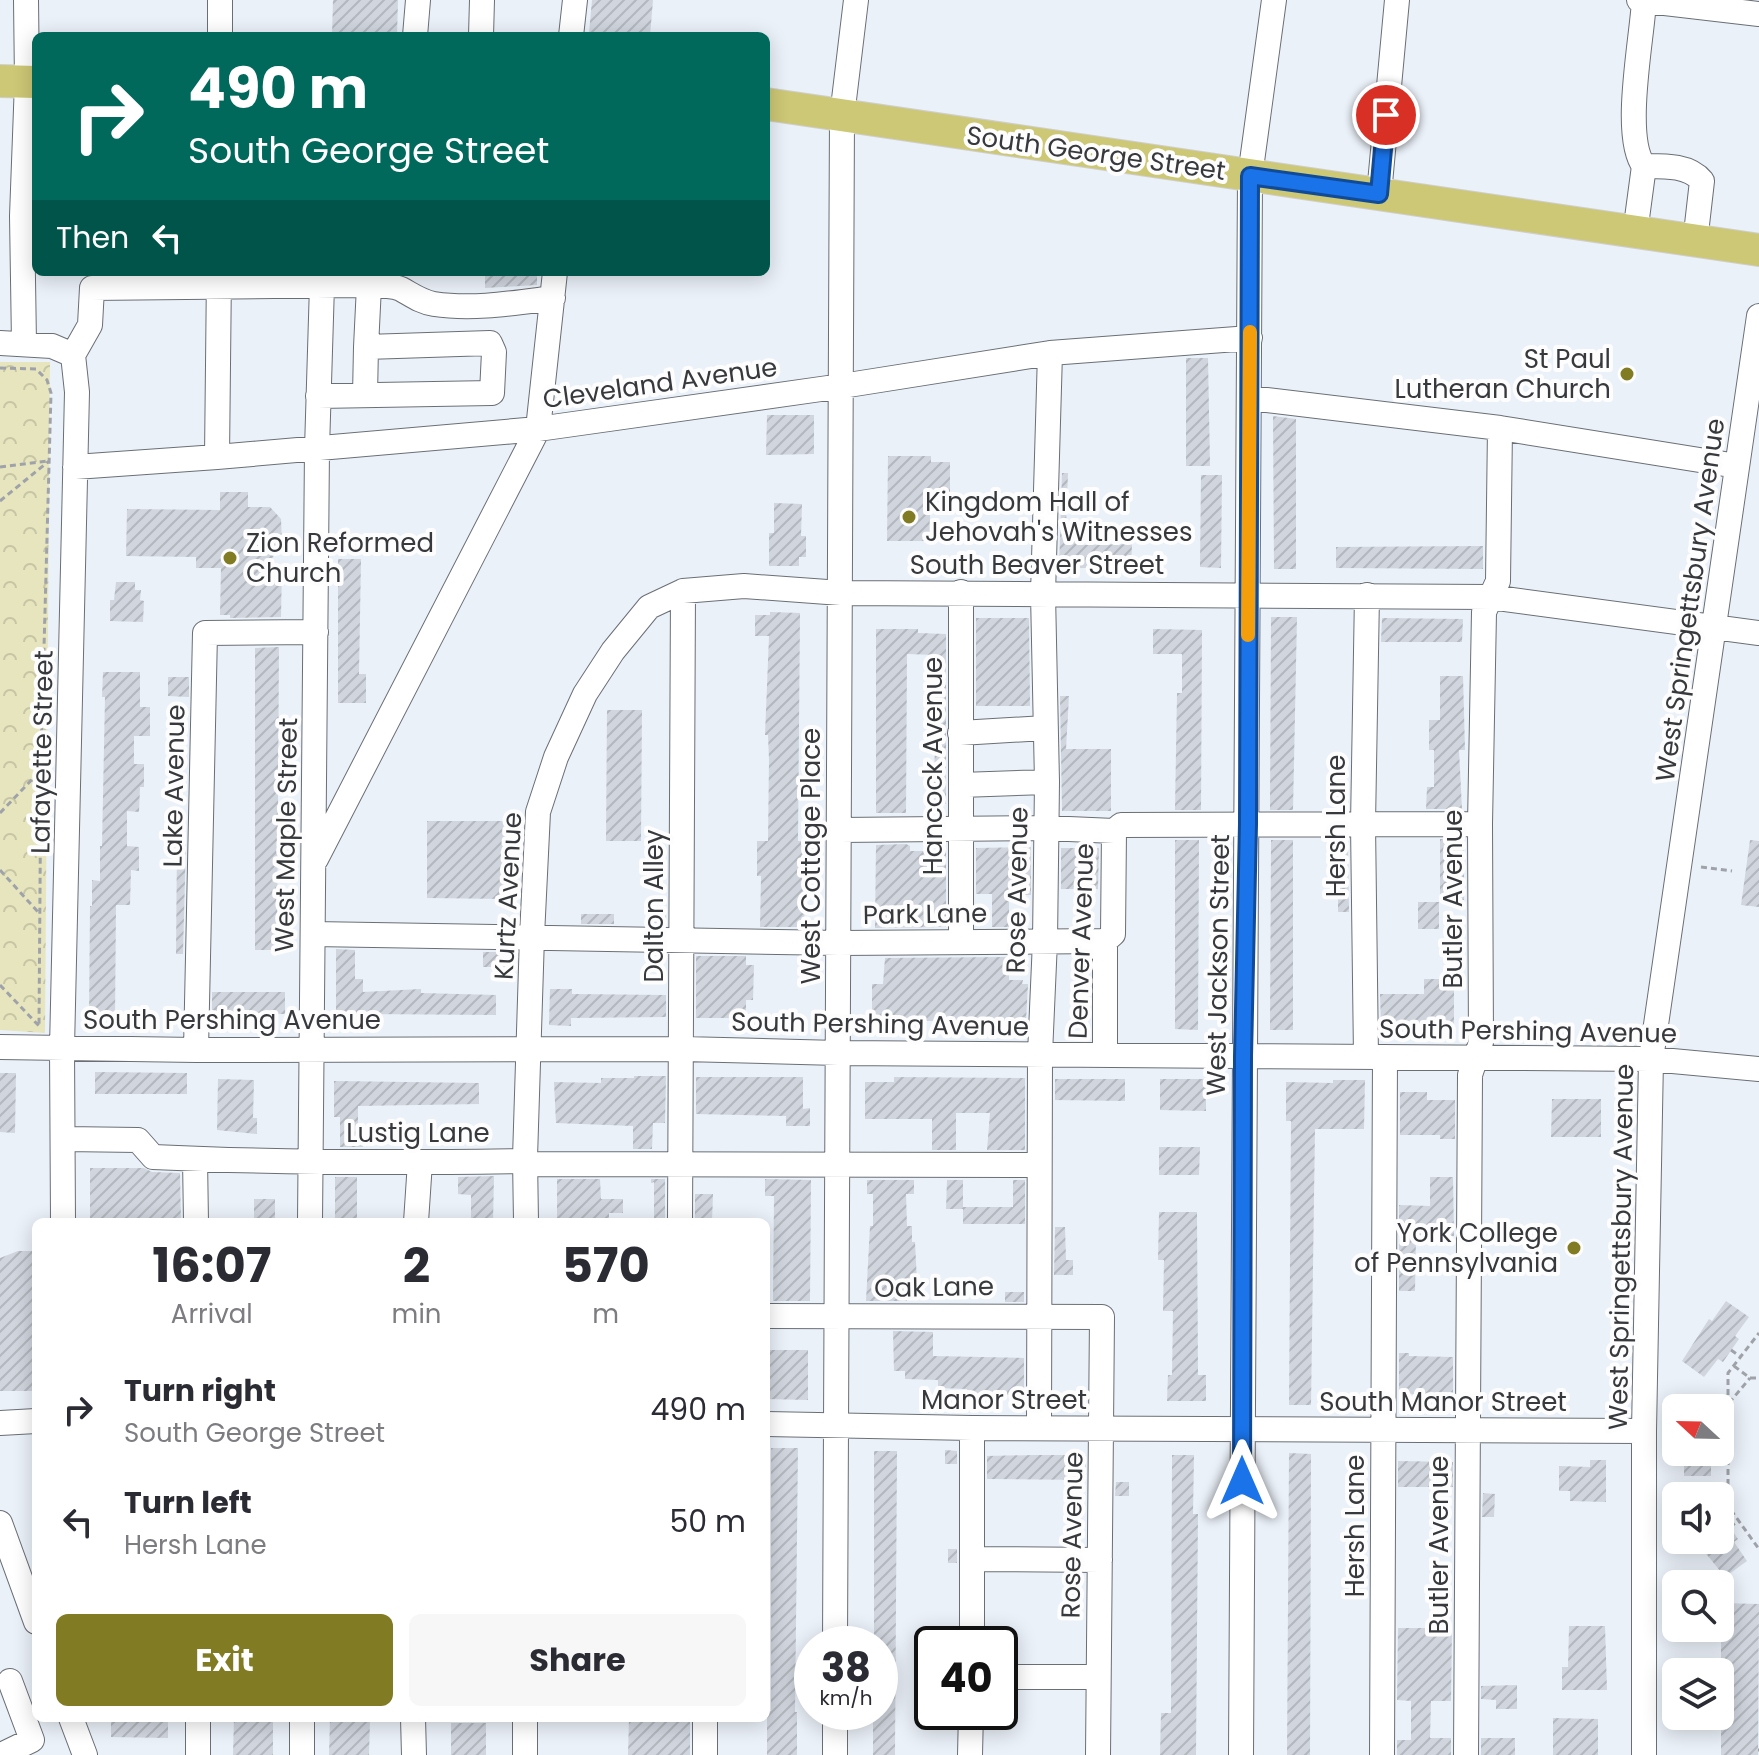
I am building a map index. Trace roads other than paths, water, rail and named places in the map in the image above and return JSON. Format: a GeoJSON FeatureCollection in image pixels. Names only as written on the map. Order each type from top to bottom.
{"type":"FeatureCollection","features":[{"type":"Feature","properties":{"kind":"main road","name":"South George Street"},"geometry":{"type":"LineString","coordinates":[[770,105],[1759,250]]}},
{"type":"Feature","properties":{"kind":"street"},"geometry":{"type":"LineString","coordinates":[[26,0],[11,216],[12,343],[52,346],[73,355],[90,325],[92,288],[219,278],[400,289],[411,297],[451,306],[510,304],[553,298]]}},
{"type":"Feature","properties":{"kind":"street"},"geometry":{"type":"LineString","coordinates":[[220,0],[220,32]]}},
{"type":"Feature","properties":{"kind":"street"},"geometry":{"type":"LineString","coordinates":[[415,32],[418,0]]}},
{"type":"Feature","properties":{"kind":"street"},"geometry":{"type":"LineString","coordinates":[[481,32],[482,0]]}},
{"type":"Feature","properties":{"kind":"street"},"geometry":{"type":"LineString","coordinates":[[571,32],[575,0]]}},
{"type":"Feature","properties":{"kind":"street","name":"West Cottage Place"},"geometry":{"type":"LineString","coordinates":[[835,1626],[842,116],[856,0]]}},
{"type":"Feature","properties":{"kind":"street","name":"West Jackson Street"},"geometry":{"type":"LineString","coordinates":[[1241,1755],[1250,176],[1274,0]]}},
{"type":"Feature","properties":{"kind":"street"},"geometry":{"type":"LineString","coordinates":[[1379,194],[1397,0]]}},
{"type":"Feature","properties":{"kind":"street"},"geometry":{"type":"LineString","coordinates":[[1695,242],[1702,181],[1695,173],[1681,168],[1644,166],[1638,159],[1636,71],[1641,1],[1759,14]]}},
{"type":"Feature","properties":{"kind":"street"},"geometry":{"type":"LineString","coordinates":[[1635,233],[1644,166]]}},
{"type":"Feature","properties":{"kind":"street"},"geometry":{"type":"LineString","coordinates":[[313,864],[538,429],[555,276]]}},
{"type":"Feature","properties":{"kind":"street"},"geometry":{"type":"LineString","coordinates":[[217,457],[219,278]]}},
{"type":"Feature","properties":{"kind":"street","name":"West Maple Street"},"geometry":{"type":"LineString","coordinates":[[310,1218],[317,449],[322,285]]}},
{"type":"Feature","properties":{"kind":"street"},"geometry":{"type":"LineString","coordinates":[[365,395],[369,286]]}},
{"type":"Feature","properties":{"kind":"street","name":"West Springettsbury Avenue"},"geometry":{"type":"LineString","coordinates":[[1644,1755],[1644,1431],[1651,1059],[1714,627],[1744,478],[1759,316]]}},
{"type":"Feature","properties":{"kind":"street","name":"Cleveland Avenue"},"geometry":{"type":"LineString","coordinates":[[75,467],[538,429],[1050,353],[1250,338]]}},
{"type":"Feature","properties":{"kind":"street"},"geometry":{"type":"LineString","coordinates":[[318,396],[492,393],[494,352],[490,343],[366,347]]}},
{"type":"Feature","properties":{"kind":"street","name":"Rose Avenue"},"geometry":{"type":"LineString","coordinates":[[1039,1427],[1040,1054],[1047,782],[1043,594],[1050,353]]}},
{"type":"Feature","properties":{"kind":"street","name":"Lafayette Street"},"geometry":{"type":"LineString","coordinates":[[63,1218],[65,1139],[62,1048],[77,392],[73,355]]}},
{"type":"Feature","properties":{"kind":"street"},"geometry":{"type":"LineString","coordinates":[[1250,398],[1500,428],[1744,478]]}},
{"type":"Feature","properties":{"kind":"street","name":"Butler Avenue"},"geometry":{"type":"LineString","coordinates":[[1466,1755],[1470,1075],[1481,1042],[1480,824],[1484,612],[1498,578],[1500,428]]}},
{"type":"Feature","properties":{"kind":"street","name":"Kurtz Avenue"},"geometry":{"type":"LineString","coordinates":[[526,1218],[525,1162],[538,812],[556,757],[585,694],[613,651],[649,607],[683,591],[744,586],[841,593]]}},
{"type":"Feature","properties":{"kind":"street","name":"Dalton Alley"},"geometry":{"type":"LineString","coordinates":[[680,1218],[683,591]]}},
{"type":"Feature","properties":{"kind":"street","name":"Hancock Avenue"},"geometry":{"type":"LineString","coordinates":[[961,592],[961,940]]}},
{"type":"Feature","properties":{"kind":"street","name":"South Beaver Street"},"geometry":{"type":"LineString","coordinates":[[841,593],[1490,597],[1759,633]]}},
{"type":"Feature","properties":{"kind":"street","name":"Hersh Lane"},"geometry":{"type":"LineString","coordinates":[[1367,595],[1363,824],[1375,1057],[1383,1430],[1382,1755]]}},
{"type":"Feature","properties":{"kind":"street","name":"Lake Avenue"},"geometry":{"type":"LineString","coordinates":[[196,1050],[205,633],[316,632]]}},
{"type":"Feature","properties":{"kind":"street"},"geometry":{"type":"LineString","coordinates":[[960,733],[1045,728]]}},
{"type":"Feature","properties":{"kind":"street"},"geometry":{"type":"LineString","coordinates":[[961,785],[1047,782]]}},
{"type":"Feature","properties":{"kind":"street"},"geometry":{"type":"LineString","coordinates":[[840,830],[1046,828],[1114,831],[1121,825],[1480,824]]}},
{"type":"Feature","properties":{"kind":"street","name":"Denver Avenue"},"geometry":{"type":"LineString","coordinates":[[1105,1055],[1105,941],[1113,934],[1114,831]]}},
{"type":"Feature","properties":{"kind":"street","name":"Park Lane"},"geometry":{"type":"LineString","coordinates":[[313,934],[839,943],[1105,941]]}},
{"type":"Feature","properties":{"kind":"street","name":"South Pershing Avenue"},"geometry":{"type":"LineString","coordinates":[[0,1047],[530,1051],[683,1049],[1651,1059],[1759,1069]]}},
{"type":"Feature","properties":{"kind":"street","name":"Lustig Lane"},"geometry":{"type":"LineString","coordinates":[[65,1139],[138,1140],[153,1157],[195,1159],[1039,1165]]}},
{"type":"Feature","properties":{"kind":"street"},"geometry":{"type":"LineString","coordinates":[[195,1159],[196,1218]]}},
{"type":"Feature","properties":{"kind":"street"},"geometry":{"type":"LineString","coordinates":[[416,1218],[420,1162]]}},
{"type":"Feature","properties":{"kind":"street","name":"Oak Lane"},"geometry":{"type":"LineString","coordinates":[[770,1316],[1102,1317]]}},
{"type":"Feature","properties":{"kind":"street","name":"Rose Avenue"},"geometry":{"type":"LineString","coordinates":[[1098,1755],[1102,1317]]}},
{"type":"Feature","properties":{"kind":"street"},"geometry":{"type":"LineString","coordinates":[[0,1423],[32,1421]]}},
{"type":"Feature","properties":{"kind":"street","name":"Manor Street"},"geometry":{"type":"LineString","coordinates":[[770,1424],[1242,1430]]}},
{"type":"Feature","properties":{"kind":"street"},"geometry":{"type":"LineString","coordinates":[[972,1428],[972,1626]]}},
{"type":"Feature","properties":{"kind":"street","name":"South Manor Street"},"geometry":{"type":"LineString","coordinates":[[1242,1430],[1644,1431]]}},
{"type":"Feature","properties":{"kind":"street"},"geometry":{"type":"LineString","coordinates":[[0,1523],[32,1611]]}},
{"type":"Feature","properties":{"kind":"street"},"geometry":{"type":"LineString","coordinates":[[972,1559],[1100,1560]]}},
{"type":"Feature","properties":{"kind":"street"},"geometry":{"type":"LineString","coordinates":[[1018,1677],[1098,1677]]}},
{"type":"Feature","properties":{"kind":"street"},"geometry":{"type":"LineString","coordinates":[[1,1755],[32,1740],[10,1681]]}},
{"type":"Feature","properties":{"kind":"street"},"geometry":{"type":"LineString","coordinates":[[73,1722],[85,1755]]}},
{"type":"Feature","properties":{"kind":"street"},"geometry":{"type":"LineString","coordinates":[[198,1722],[198,1755]]}},
{"type":"Feature","properties":{"kind":"street"},"geometry":{"type":"LineString","coordinates":[[302,1722],[302,1755]]}},
{"type":"Feature","properties":{"kind":"street"},"geometry":{"type":"LineString","coordinates":[[413,1722],[414,1755]]}},
{"type":"Feature","properties":{"kind":"street"},"geometry":{"type":"LineString","coordinates":[[525,1722],[525,1755]]}},
{"type":"Feature","properties":{"kind":"street"},"geometry":{"type":"LineString","coordinates":[[705,1722],[705,1755]]}},
{"type":"Feature","properties":{"kind":"street"},"geometry":{"type":"LineString","coordinates":[[835,1730],[835,1755]]}},
{"type":"Feature","properties":{"kind":"street"},"geometry":{"type":"LineString","coordinates":[[970,1755],[971,1730]]}},
{"type":"Feature","properties":{"kind":"place","name":"St Paul Lutheran Church"},"geometry":{"type":"Point","coordinates":[1627,374]}},
{"type":"Feature","properties":{"kind":"place","name":"Kingdom Hall of Jehovah's Witnesses"},"geometry":{"type":"Point","coordinates":[909,517]}},
{"type":"Feature","properties":{"kind":"place","name":"Zion Reformed Church"},"geometry":{"type":"Point","coordinates":[230,558]}},
{"type":"Feature","properties":{"kind":"place","name":"York College of Pennsylvania"},"geometry":{"type":"Point","coordinates":[1574,1248]}}]}
